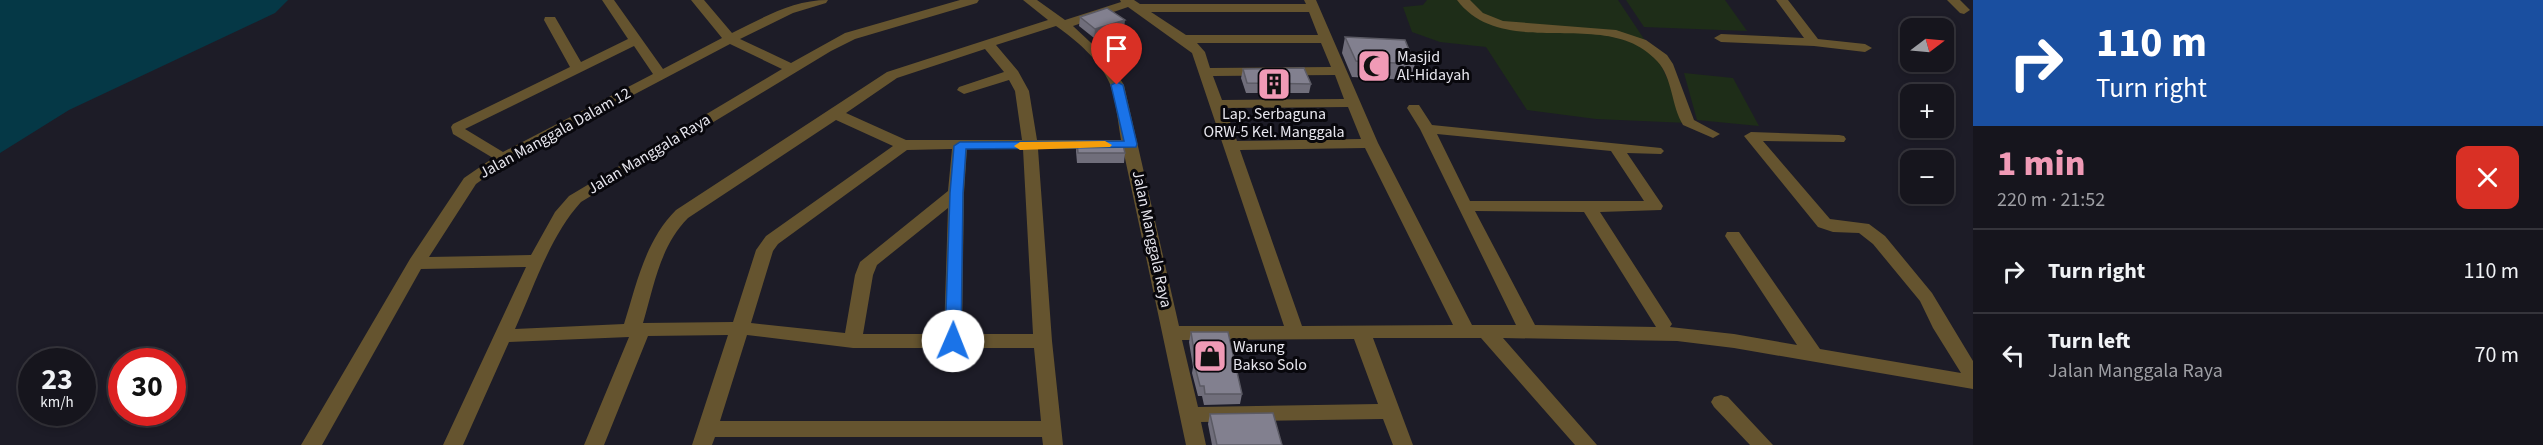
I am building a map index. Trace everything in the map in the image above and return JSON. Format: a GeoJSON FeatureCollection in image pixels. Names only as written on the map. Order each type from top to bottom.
{"type":"FeatureCollection","features":[{"type":"Feature","properties":{"kind":"street"},"geometry":{"type":"LineString","coordinates":[[608,0],[660,75]]}},
{"type":"Feature","properties":{"kind":"street"},"geometry":{"type":"LineString","coordinates":[[697,0],[730,39],[791,68]]}},
{"type":"Feature","properties":{"kind":"street","name":"Jalan Manggala Dalam 12"},"geometry":{"type":"LineString","coordinates":[[311,445],[416,263],[470,181],[503,158],[730,39],[784,5],[822,0]]}},
{"type":"Feature","properties":{"kind":"street","name":"Jalan Manggala Raya"},"geometry":{"type":"LineString","coordinates":[[453,445],[537,261],[563,212],[575,199],[791,68],[850,36],[942,4],[973,0]]}},
{"type":"Feature","properties":{"kind":"street","name":"Jalan Manggala Raya"},"geometry":{"type":"LineString","coordinates":[[1029,0],[1096,51],[1117,85],[1196,445]]}},
{"type":"Feature","properties":{"kind":"street"},"geometry":{"type":"LineString","coordinates":[[1211,0],[1224,8]]}},
{"type":"Feature","properties":{"kind":"street"},"geometry":{"type":"LineString","coordinates":[[1282,0],[1295,8]]}},
{"type":"Feature","properties":{"kind":"street"},"geometry":{"type":"LineString","coordinates":[[1463,0],[1476,16],[1500,24],[1628,36],[1645,43],[1664,60],[1688,122],[1713,134]]}},
{"type":"Feature","properties":{"kind":"street"},"geometry":{"type":"LineString","coordinates":[[1782,0],[1814,42]]}},
{"type":"Feature","properties":{"kind":"street"},"geometry":{"type":"LineString","coordinates":[[1953,0],[1964,10]]}},
{"type":"Feature","properties":{"kind":"street"},"geometry":{"type":"LineString","coordinates":[[1131,4],[1184,39],[1198,52],[1207,72],[1295,331]]}},
{"type":"Feature","properties":{"kind":"street"},"geometry":{"type":"LineString","coordinates":[[594,445],[637,330],[653,263],[668,226],[682,214],[892,75],[987,43],[1131,4],[1295,8],[1311,4],[1370,144],[1465,330]]}},
{"type":"Feature","properties":{"kind":"street"},"geometry":{"type":"LineString","coordinates":[[550,20],[578,69]]}},
{"type":"Feature","properties":{"kind":"street"},"geometry":{"type":"LineString","coordinates":[[1721,38],[1814,42],[1865,48]]}},
{"type":"Feature","properties":{"kind":"street"},"geometry":{"type":"LineString","coordinates":[[1184,39],[1326,39]]}},
{"type":"Feature","properties":{"kind":"street"},"geometry":{"type":"LineString","coordinates":[[503,158],[460,133],[458,127],[636,40]]}},
{"type":"Feature","properties":{"kind":"street"},"geometry":{"type":"LineString","coordinates":[[904,145],[838,190],[772,240],[765,250],[704,437],[1052,437],[1030,146],[1022,91],[1013,74],[987,43]]}},
{"type":"Feature","properties":{"kind":"street"},"geometry":{"type":"LineString","coordinates":[[1207,72],[1339,71]]}},
{"type":"Feature","properties":{"kind":"street"},"geometry":{"type":"LineString","coordinates":[[964,90],[1013,74]]}},
{"type":"Feature","properties":{"kind":"street"},"geometry":{"type":"LineString","coordinates":[[1217,104],[1352,104]]}},
{"type":"Feature","properties":{"kind":"street"},"geometry":{"type":"LineString","coordinates":[[1414,108],[1427,129],[1529,331]]}},
{"type":"Feature","properties":{"kind":"street"},"geometry":{"type":"LineString","coordinates":[[835,114],[904,145],[1131,144]]}},
{"type":"Feature","properties":{"kind":"street"},"geometry":{"type":"LineString","coordinates":[[1427,129],[1656,150]]}},
{"type":"Feature","properties":{"kind":"street"},"geometry":{"type":"LineString","coordinates":[[1839,139],[1751,136],[1824,223],[1833,227],[1863,228],[1879,240],[1926,297],[1939,318],[1942,328],[1973,376]]}},
{"type":"Feature","properties":{"kind":"street"},"geometry":{"type":"LineString","coordinates":[[1231,146],[1370,144]]}},
{"type":"Feature","properties":{"kind":"street"},"geometry":{"type":"LineString","coordinates":[[953,341],[956,193],[960,146]]}},
{"type":"Feature","properties":{"kind":"street"},"geometry":{"type":"LineString","coordinates":[[1464,206],[1654,206],[1616,147]]}},
{"type":"Feature","properties":{"kind":"street"},"geometry":{"type":"LineString","coordinates":[[853,341],[864,275],[869,261],[956,193]]}},
{"type":"Feature","properties":{"kind":"street"},"geometry":{"type":"LineString","coordinates":[[1589,207],[1663,324]]}},
{"type":"Feature","properties":{"kind":"street"},"geometry":{"type":"LineString","coordinates":[[1733,236],[1814,355]]}},
{"type":"Feature","properties":{"kind":"street"},"geometry":{"type":"LineString","coordinates":[[416,263],[537,261]]}},
{"type":"Feature","properties":{"kind":"street"},"geometry":{"type":"LineString","coordinates":[[504,336],[740,328],[853,341],[1043,341]]}},
{"type":"Feature","properties":{"kind":"street"},"geometry":{"type":"LineString","coordinates":[[1172,333],[1465,330],[1677,334],[1734,341],[1973,382]]}},
{"type":"Feature","properties":{"kind":"street"},"geometry":{"type":"LineString","coordinates":[[1361,331],[1403,445]]}},
{"type":"Feature","properties":{"kind":"street"},"geometry":{"type":"LineString","coordinates":[[1486,331],[1587,445]]}},
{"type":"Feature","properties":{"kind":"street"},"geometry":{"type":"LineString","coordinates":[[1721,402],[1762,445]]}},
{"type":"Feature","properties":{"kind":"street"},"geometry":{"type":"LineString","coordinates":[[1191,415],[1391,411]]}},
{"type":"Feature","properties":{"kind":"green space"},"geometry":{"type":"Polygon","coordinates":[[[1427,0],[1618,0],[1660,63],[1688,123],[1596,119],[1527,110],[1486,47],[1440,42],[1412,32],[1403,7],[1423,5],[1427,0]]]}},
{"type":"Feature","properties":{"kind":"green space"},"geometry":{"type":"Polygon","coordinates":[[[1626,0],[1725,0],[1747,31],[1644,27],[1626,0]]]}},
{"type":"Feature","properties":{"kind":"green space"},"geometry":{"type":"Polygon","coordinates":[[[1684,73],[1733,78],[1759,126],[1697,120],[1684,73]]]}},
{"type":"Feature","properties":{"kind":"water"},"geometry":{"type":"Polygon","coordinates":[[[0,0],[288,0],[275,13],[69,110],[0,153],[0,0]]]}},
{"type":"Feature","properties":{"kind":"building"},"geometry":{"type":"Polygon","coordinates":[[[1107,8],[1125,20],[1095,29],[1080,17],[1107,8]]]}},
{"type":"Feature","properties":{"kind":"building"},"geometry":{"type":"Polygon","coordinates":[[[1345,37],[1405,40],[1415,64],[1356,61],[1345,37]]]}},
{"type":"Feature","properties":{"kind":"building"},"geometry":{"type":"Polygon","coordinates":[[[1304,68],[1311,84],[1247,83],[1243,69],[1304,68]]]}},
{"type":"Feature","properties":{"kind":"building"},"geometry":{"type":"Polygon","coordinates":[[[1077,141],[1122,141],[1125,153],[1078,153],[1077,141]]]}},
{"type":"Feature","properties":{"kind":"building"},"geometry":{"type":"Polygon","coordinates":[[[1191,332],[1228,332],[1242,394],[1205,394],[1204,386],[1200,386],[1194,363],[1196,363],[1191,332]]]}},
{"type":"Feature","properties":{"kind":"building"},"geometry":{"type":"Polygon","coordinates":[[[1273,413],[1282,445],[1217,445],[1210,414],[1273,413]]]}},
{"type":"Feature","properties":{"kind":"slow traffic"},"geometry":{"type":"LineString","coordinates":[[1020,146],[1105,145]]}},
{"type":"Feature","properties":{"kind":"place","name":"Masjid Al-Hidayah"},"geometry":{"type":"Point","coordinates":[1374,66]}},
{"type":"Feature","properties":{"kind":"place","name":"Lap. Serbaguna ORW-5 Kel. Manggala"},"geometry":{"type":"Point","coordinates":[1274,84]}},
{"type":"Feature","properties":{"kind":"place","name":"Warung Bakso Solo"},"geometry":{"type":"Point","coordinates":[1210,356]}},
{"type":"Feature","properties":{"kind":"route"},"geometry":{"type":"LineString","coordinates":[[953,341],[956,193],[960,146],[1131,144],[1117,85]]}}]}
